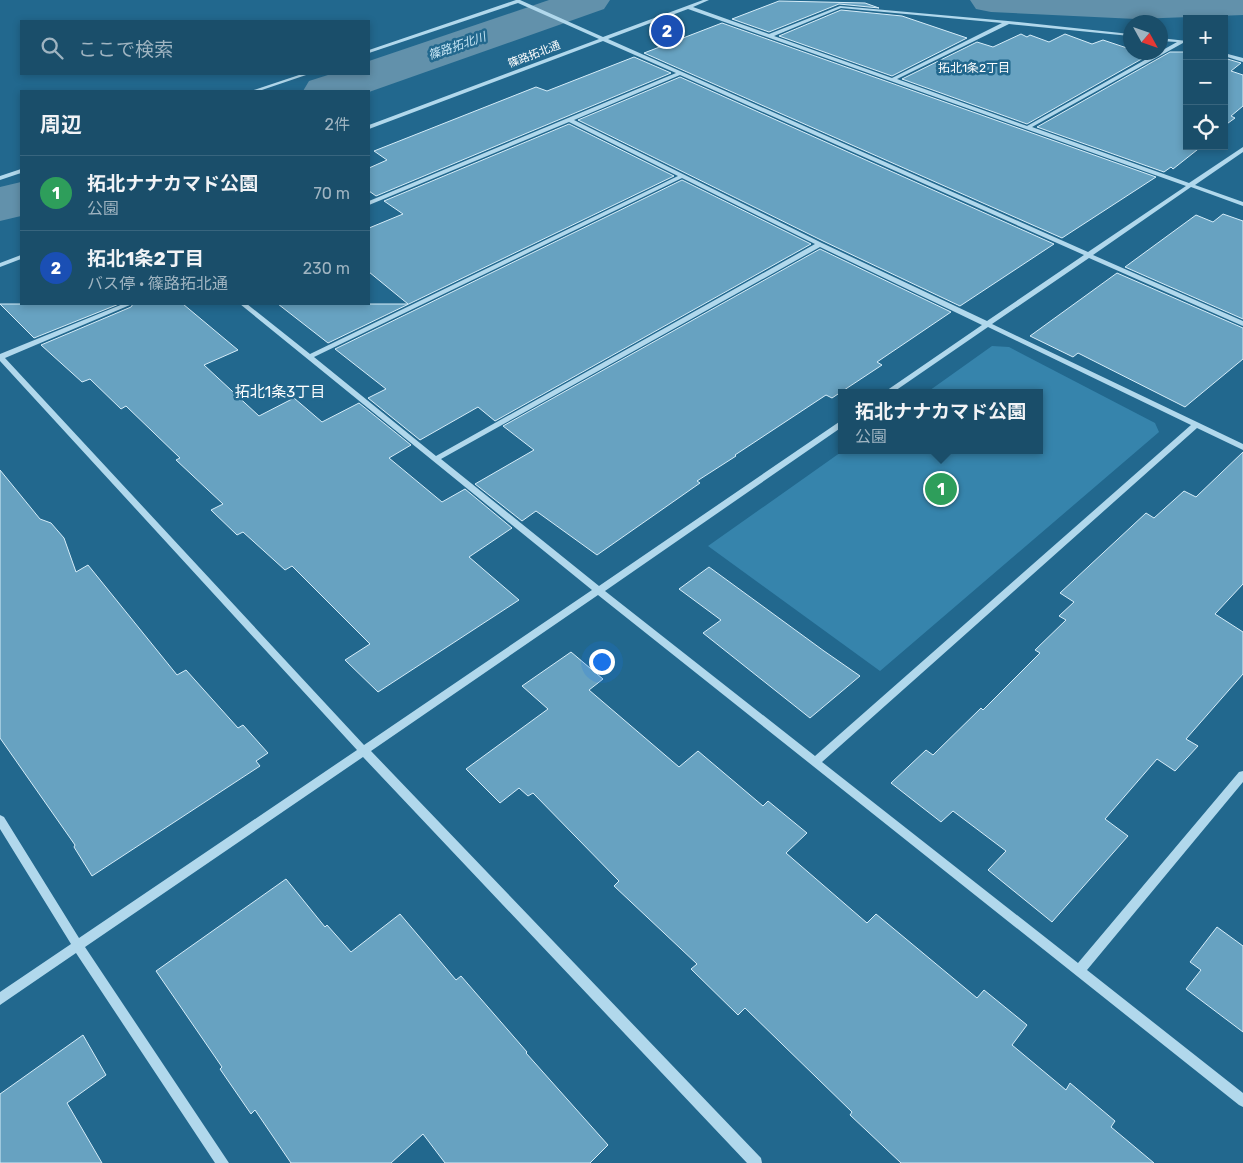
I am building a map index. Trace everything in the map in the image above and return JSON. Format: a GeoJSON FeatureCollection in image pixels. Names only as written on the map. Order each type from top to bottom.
{"type":"FeatureCollection","features":[{"type":"Feature","properties":{"kind":"street","name":"篠路拓北通"},"geometry":{"type":"LineString","coordinates":[[370,127],[707,0]]}},
{"type":"Feature","properties":{"kind":"street"},"geometry":{"type":"LineString","coordinates":[[370,52],[518,1],[1243,324]]}},
{"type":"Feature","properties":{"kind":"street"},"geometry":{"type":"LineString","coordinates":[[688,7],[1243,204]]}},
{"type":"Feature","properties":{"kind":"street"},"geometry":{"type":"LineString","coordinates":[[769,36],[840,7],[1123,34]]}},
{"type":"Feature","properties":{"kind":"street"},"geometry":{"type":"LineString","coordinates":[[892,80],[1008,22]]}},
{"type":"Feature","properties":{"kind":"street"},"geometry":{"type":"LineString","coordinates":[[1168,40],[1183,42]]}},
{"type":"Feature","properties":{"kind":"street"},"geometry":{"type":"LineString","coordinates":[[1027,128],[1183,43]]}},
{"type":"Feature","properties":{"kind":"street"},"geometry":{"type":"LineString","coordinates":[[1228,55],[1243,60]]}},
{"type":"Feature","properties":{"kind":"street"},"geometry":{"type":"LineString","coordinates":[[370,204],[679,74]]}},
{"type":"Feature","properties":{"kind":"street"},"geometry":{"type":"LineString","coordinates":[[257,90],[303,75]]}},
{"type":"Feature","properties":{"kind":"street"},"geometry":{"type":"LineString","coordinates":[[570,120],[820,244],[1243,447]]}},
{"type":"Feature","properties":{"kind":"street"},"geometry":{"type":"LineString","coordinates":[[893,389],[1243,149]]}},
{"type":"Feature","properties":{"kind":"street"},"geometry":{"type":"LineString","coordinates":[[0,178],[20,171]]}},
{"type":"Feature","properties":{"kind":"street"},"geometry":{"type":"LineString","coordinates":[[309,357],[682,176]]}},
{"type":"Feature","properties":{"kind":"street"},"geometry":{"type":"LineString","coordinates":[[436,459],[820,244]]}},
{"type":"Feature","properties":{"kind":"street"},"geometry":{"type":"LineString","coordinates":[[0,265],[20,257]]}},
{"type":"Feature","properties":{"kind":"street"},"geometry":{"type":"LineString","coordinates":[[126,305],[0,357],[364,751],[756,1163]]}},
{"type":"Feature","properties":{"kind":"street"},"geometry":{"type":"LineString","coordinates":[[244,305],[598,590],[1243,1101]]}},
{"type":"Feature","properties":{"kind":"street"},"geometry":{"type":"LineString","coordinates":[[815,762],[1197,424]]}},
{"type":"Feature","properties":{"kind":"street"},"geometry":{"type":"LineString","coordinates":[[0,999],[838,427]]}},
{"type":"Feature","properties":{"kind":"street"},"geometry":{"type":"LineString","coordinates":[[1078,971],[1243,775]]}},
{"type":"Feature","properties":{"kind":"street"},"geometry":{"type":"LineString","coordinates":[[0,820],[78,946],[223,1163]]}},
{"type":"Feature","properties":{"kind":"shaded area"},"geometry":{"type":"Polygon","coordinates":[[[992,346],[1009,347],[1155,423],[1159,432],[880,671],[708,546],[838,454],[1043,454],[1043,389],[932,389],[992,346]]]}},
{"type":"Feature","properties":{"kind":"building"},"geometry":{"type":"Polygon","coordinates":[[[779,1],[865,3],[879,8],[839,4],[769,32],[732,19],[779,1]]]}},
{"type":"Feature","properties":{"kind":"building"},"geometry":{"type":"Polygon","coordinates":[[[841,10],[902,16],[967,38],[892,76],[779,36],[841,10]]]}},
{"type":"Feature","properties":{"kind":"building"},"geometry":{"type":"Polygon","coordinates":[[[722,23],[1156,177],[1062,238],[644,53],[722,23]]]}},
{"type":"Feature","properties":{"kind":"building"},"geometry":{"type":"Polygon","coordinates":[[[1021,34],[1027,37],[1030,35],[1049,42],[1065,34],[1092,44],[1103,40],[1123,47],[1123,60],[1140,60],[1027,124],[902,79],[977,42],[993,47],[1021,34]]]}},
{"type":"Feature","properties":{"kind":"building"},"geometry":{"type":"Polygon","coordinates":[[[1183,52],[1183,150],[1197,150],[1173,169],[1171,167],[1164,172],[1037,127],[1156,60],[1168,60],[1168,53],[1183,52]]]}},
{"type":"Feature","properties":{"kind":"building"},"geometry":{"type":"Polygon","coordinates":[[[634,57],[671,73],[376,196],[370,192],[370,168],[387,160],[374,151],[536,87],[547,91],[634,57]]]}},
{"type":"Feature","properties":{"kind":"building"},"geometry":{"type":"Polygon","coordinates":[[[1228,59],[1241,63],[1231,71],[1243,75],[1243,106],[1231,116],[1235,118],[1228,123],[1228,59]]]}},
{"type":"Feature","properties":{"kind":"building"},"geometry":{"type":"Polygon","coordinates":[[[680,77],[1054,244],[960,306],[823,241],[578,120],[680,77]]]}},
{"type":"Feature","properties":{"kind":"building"},"geometry":{"type":"Polygon","coordinates":[[[569,124],[674,176],[328,343],[279,305],[408,304],[370,273],[370,228],[403,214],[384,201],[569,124]]]}},
{"type":"Feature","properties":{"kind":"building"},"geometry":{"type":"Polygon","coordinates":[[[682,180],[811,244],[495,421],[478,407],[420,440],[368,398],[386,389],[335,349],[682,180]]]}},
{"type":"Feature","properties":{"kind":"building"},"geometry":{"type":"Polygon","coordinates":[[[1223,214],[1243,221],[1243,319],[1125,267],[1196,215],[1213,222],[1223,214]]]}},
{"type":"Feature","properties":{"kind":"building"},"geometry":{"type":"Polygon","coordinates":[[[820,249],[951,312],[877,362],[882,365],[846,389],[838,389],[838,394],[832,398],[826,395],[735,455],[697,481],[700,483],[597,555],[536,511],[522,521],[475,484],[534,450],[503,426],[820,249]]]}},
{"type":"Feature","properties":{"kind":"building"},"geometry":{"type":"Polygon","coordinates":[[[1117,273],[1243,328],[1243,359],[1185,407],[1078,353],[1073,357],[1030,336],[1117,273]]]}},
{"type":"Feature","properties":{"kind":"building"},"geometry":{"type":"Polygon","coordinates":[[[0,304],[116,305],[34,338],[0,304]]]}},
{"type":"Feature","properties":{"kind":"building"},"geometry":{"type":"Polygon","coordinates":[[[132,305],[184,305],[238,350],[204,365],[259,416],[294,398],[322,422],[359,403],[411,445],[389,458],[442,502],[465,489],[512,528],[469,557],[519,600],[378,692],[345,660],[370,644],[292,566],[285,570],[243,532],[237,535],[211,510],[223,504],[176,460],[180,458],[126,406],[121,409],[90,379],[82,382],[41,345],[132,305]]]}},
{"type":"Feature","properties":{"kind":"building"},"geometry":{"type":"Polygon","coordinates":[[[1243,452],[1243,584],[1215,614],[1243,632],[1243,674],[1186,739],[1198,746],[1175,771],[1157,759],[1105,819],[1128,836],[1052,922],[988,870],[1006,851],[953,811],[941,822],[891,783],[926,750],[933,755],[981,708],[983,710],[1040,653],[1035,650],[1066,620],[1059,616],[1074,602],[1060,593],[1146,513],[1154,518],[1184,491],[1196,497],[1243,452]]]}},
{"type":"Feature","properties":{"kind":"building"},"geometry":{"type":"Polygon","coordinates":[[[0,470],[40,519],[51,523],[64,538],[76,572],[88,565],[177,675],[186,670],[238,728],[243,725],[268,753],[256,761],[260,766],[92,876],[74,847],[75,845],[0,738],[0,470]]]}},
{"type":"Feature","properties":{"kind":"building"},"geometry":{"type":"Polygon","coordinates":[[[709,567],[860,676],[810,718],[703,633],[721,620],[679,589],[709,567]]]}},
{"type":"Feature","properties":{"kind":"building"},"geometry":{"type":"Polygon","coordinates":[[[571,652],[603,679],[589,690],[679,767],[698,751],[763,806],[768,801],[807,833],[786,853],[867,923],[876,914],[977,998],[984,990],[1027,1025],[1012,1045],[1066,1090],[1070,1083],[1115,1121],[1111,1127],[1154,1163],[901,1163],[850,1115],[852,1112],[745,1008],[738,1015],[691,969],[697,964],[614,886],[619,881],[533,793],[528,796],[519,788],[500,803],[466,769],[548,709],[522,686],[571,652]]]}},
{"type":"Feature","properties":{"kind":"building"},"geometry":{"type":"Polygon","coordinates":[[[286,879],[325,927],[327,925],[351,952],[400,914],[456,980],[461,976],[608,1145],[590,1163],[445,1163],[423,1134],[391,1163],[291,1163],[255,1110],[251,1114],[220,1069],[222,1067],[156,971],[286,879]]]}},
{"type":"Feature","properties":{"kind":"building"},"geometry":{"type":"Polygon","coordinates":[[[1217,927],[1243,946],[1243,1032],[1186,989],[1201,970],[1190,962],[1217,927]]]}},
{"type":"Feature","properties":{"kind":"building"},"geometry":{"type":"Polygon","coordinates":[[[83,1035],[106,1075],[67,1103],[102,1163],[0,1163],[0,1094],[83,1035]]]}},
{"type":"Feature","properties":{"kind":"waterway","name":"篠路拓北川"},"geometry":{"type":"LineString","coordinates":[[329,90],[589,0]]}},
{"type":"Feature","properties":{"kind":"waterway","name":"篠路拓北川"},"geometry":{"type":"LineString","coordinates":[[991,0],[1136,7],[1243,3]]}},
{"type":"Feature","properties":{"kind":"waterway","name":"篠路拓北川"},"geometry":{"type":"LineString","coordinates":[[0,205],[20,198]]}},
{"type":"Feature","properties":{"kind":"place","name":"拓北1条2丁目"},"geometry":{"type":"Point","coordinates":[667,31]}},
{"type":"Feature","properties":{"kind":"place","name":"拓北ナナカマド公園"},"geometry":{"type":"Point","coordinates":[941,489]}},
{"type":"Feature","properties":{"kind":"district","name":"拓北1条2丁目"},"geometry":{"type":"Point","coordinates":[974,68]}},
{"type":"Feature","properties":{"kind":"district","name":"拓北1条3丁目"},"geometry":{"type":"Point","coordinates":[280,392]}}]}
